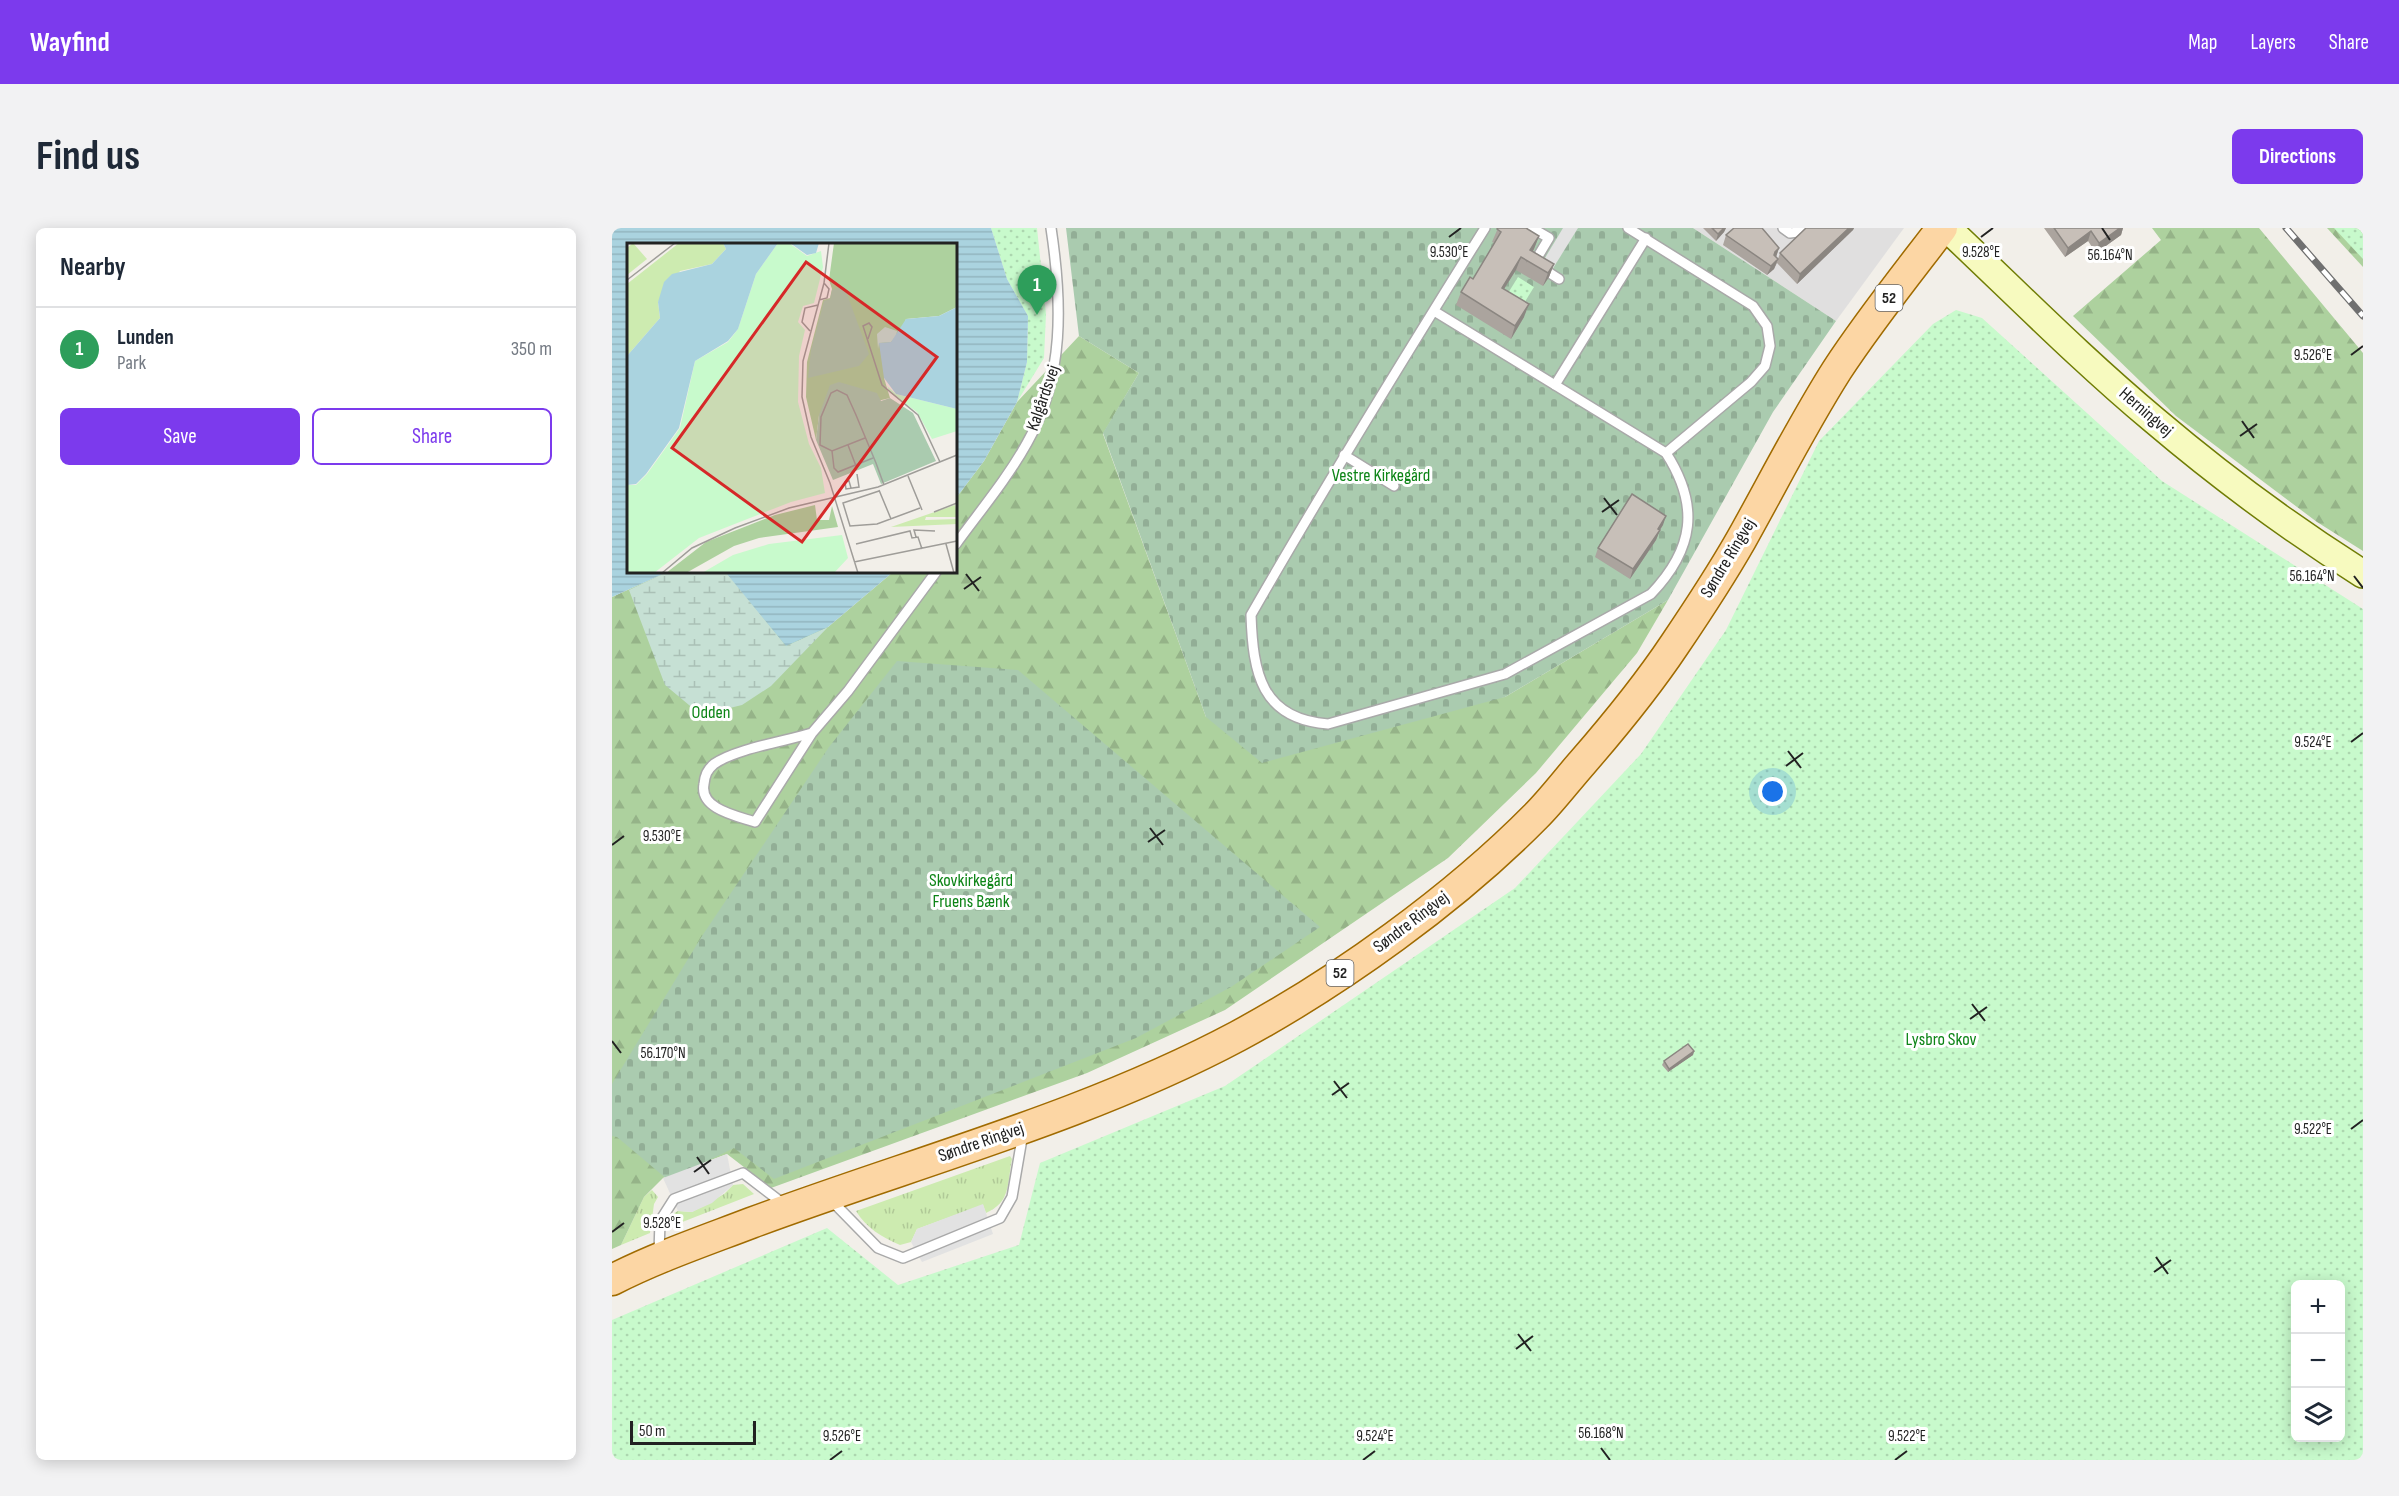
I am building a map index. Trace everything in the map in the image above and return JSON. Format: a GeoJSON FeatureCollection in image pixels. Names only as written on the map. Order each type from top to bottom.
{"type":"FeatureCollection","features":[{"type":"Feature","properties":{"kind":"main road","name":"Søndre Ringvej"},"geometry":{"type":"LineString","coordinates":[[612,1280],[659,1258],[826,1196],[1024,1127],[1154,1076],[1238,1036],[1323,985],[1377,948],[1463,882],[1537,815],[1613,727],[1674,646],[1738,544],[1838,369],[1942,228]]}},
{"type":"Feature","properties":{"kind":"street","name":"Herningvej"},"geometry":{"type":"LineString","coordinates":[[1947,228],[2152,419],[2210,466],[2317,544],[2363,574]]}},
{"type":"Feature","properties":{"kind":"lane","name":"Kalgårdsvej"},"geometry":{"type":"LineString","coordinates":[[957,543],[1020,455],[1041,416],[1052,385],[1057,356],[1056,264],[1051,228]]}},
{"type":"Feature","properties":{"kind":"lane"},"geometry":{"type":"LineString","coordinates":[[1434,311],[1666,453],[1677,470],[1686,494],[1687,525],[1682,552],[1669,575],[1651,594],[1505,674],[1328,724],[1309,723],[1280,708],[1267,694],[1259,673],[1252,642],[1251,615],[1344,455],[1485,228]]}},
{"type":"Feature","properties":{"kind":"lane"},"geometry":{"type":"LineString","coordinates":[[1532,228],[1549,238]]}},
{"type":"Feature","properties":{"kind":"lane"},"geometry":{"type":"LineString","coordinates":[[1555,228],[1534,263],[1559,279]]}},
{"type":"Feature","properties":{"kind":"lane"},"geometry":{"type":"LineString","coordinates":[[1628,228],[1753,306],[1767,326],[1770,346],[1765,366],[1751,382],[1666,453]]}},
{"type":"Feature","properties":{"kind":"lane"},"geometry":{"type":"LineString","coordinates":[[1783,228],[1790,233],[1798,232],[1803,228]]}},
{"type":"Feature","properties":{"kind":"lane"},"geometry":{"type":"LineString","coordinates":[[1555,385],[1646,238]]}},
{"type":"Feature","properties":{"kind":"lane"},"geometry":{"type":"LineString","coordinates":[[1344,455],[1394,486]]}},
{"type":"Feature","properties":{"kind":"lane"},"geometry":{"type":"LineString","coordinates":[[812,733],[730,756],[715,764],[705,773],[703,790],[708,801],[721,811],[755,822],[812,733],[848,691],[935,573]]}},
{"type":"Feature","properties":{"kind":"lane"},"geometry":{"type":"LineString","coordinates":[[826,1196],[878,1248],[903,1258],[1000,1218],[1012,1197],[1024,1127]]}},
{"type":"Feature","properties":{"kind":"lane"},"geometry":{"type":"LineString","coordinates":[[659,1258],[660,1221],[674,1199],[743,1173],[790,1209]]}},
{"type":"Feature","properties":{"kind":"shaded area"},"geometry":{"type":"Polygon","coordinates":[[[1563,228],[1578,228],[1552,270],[1542,263],[1563,228]]]}},
{"type":"Feature","properties":{"kind":"shaded area"},"geometry":{"type":"Polygon","coordinates":[[[1693,228],[1904,228],[1836,321],[1693,228]]]}},
{"type":"Feature","properties":{"kind":"shaded area"},"geometry":{"type":"Polygon","coordinates":[[[727,1154],[733,1185],[712,1203],[692,1212],[678,1211],[663,1178],[727,1154]]]}},
{"type":"Feature","properties":{"kind":"shaded area"},"geometry":{"type":"Polygon","coordinates":[[[983,1204],[993,1234],[922,1262],[911,1242],[917,1229],[983,1204]]]}},
{"type":"Feature","properties":{"kind":"green space"},"geometry":{"type":"Polygon","coordinates":[[[991,228],[1037,228],[1046,314],[1044,358],[1017,402],[1027,362],[1028,316],[1007,279],[991,228]]]}},
{"type":"Feature","properties":{"kind":"green space","name":"Vestre Kirkegård"},"geometry":{"type":"Polygon","coordinates":[[[1066,228],[1693,228],[1836,321],[1773,412],[1668,600],[1505,697],[1262,763],[1206,717],[1103,433],[1139,373],[1079,336],[1066,228]]]}},
{"type":"Feature","properties":{"kind":"green space"},"geometry":{"type":"Polygon","coordinates":[[[2152,228],[2259,228],[2363,353],[2363,551],[2317,522],[2176,416],[2073,316],[2161,240],[2152,228]]]}},
{"type":"Feature","properties":{"kind":"green space"},"geometry":{"type":"Polygon","coordinates":[[[2327,228],[2363,228],[2363,267],[2327,228]]]}},
{"type":"Feature","properties":{"kind":"green space"},"geometry":{"type":"Polygon","coordinates":[[[2334,228],[2363,228],[2363,259],[2334,228]]]}},
{"type":"Feature","properties":{"kind":"green space"},"geometry":{"type":"Polygon","coordinates":[[[1518,277],[1534,287],[1521,308],[1505,298],[1518,277]]]}},
{"type":"Feature","properties":{"kind":"green space","name":"Lysbro Skov"},"geometry":{"type":"Polygon","coordinates":[[[1956,310],[1982,318],[2162,481],[2363,609],[2363,1460],[612,1460],[612,1320],[827,1228],[898,1285],[1019,1245],[1040,1163],[1225,1086],[1515,888],[1641,754],[1726,630],[1819,441],[1933,324],[1956,310]]]}},
{"type":"Feature","properties":{"kind":"green space","name":"Odden"},"geometry":{"type":"Polygon","coordinates":[[[1079,336],[1139,373],[1103,434],[1206,717],[1505,697],[1668,600],[1637,653],[1536,773],[1448,858],[1225,1010],[1087,1073],[771,1188],[727,1154],[663,1178],[644,1197],[621,1245],[612,1249],[612,597],[665,573],[828,627],[892,573],[957,573],[957,497],[984,461],[1017,402],[1079,336]]]}},
{"type":"Feature","properties":{"kind":"green space","name":"Odden"},"geometry":{"type":"Polygon","coordinates":[[[665,573],[728,574],[786,646],[828,627],[771,686],[742,705],[701,715],[665,685],[629,590],[665,573]]]}},
{"type":"Feature","properties":{"kind":"green space","name":"Skovkirkegård Fruens Bænk"},"geometry":{"type":"Polygon","coordinates":[[[897,661],[1018,670],[1320,927],[1231,987],[1136,1038],[774,1179],[734,1148],[668,1180],[617,1137],[612,1136],[612,1084],[702,936],[829,747],[897,661]]]}},
{"type":"Feature","properties":{"kind":"green space"},"geometry":{"type":"Polygon","coordinates":[[[1010,1156],[1012,1159],[1004,1198],[994,1209],[986,1213],[983,1205],[917,1229],[911,1242],[900,1245],[887,1239],[870,1227],[856,1211],[1010,1156]]]}},
{"type":"Feature","properties":{"kind":"green space"},"geometry":{"type":"Polygon","coordinates":[[[743,1184],[754,1194],[667,1228],[667,1217],[678,1211],[692,1212],[724,1194],[733,1185],[743,1184]]]}},
{"type":"Feature","properties":{"kind":"green space"},"geometry":{"type":"Polygon","coordinates":[[[652,1190],[658,1197],[654,1204],[650,1233],[621,1245],[644,1197],[652,1190]]]}},
{"type":"Feature","properties":{"kind":"water"},"geometry":{"type":"Polygon","coordinates":[[[612,228],[991,228],[1007,279],[1028,316],[1027,362],[1017,402],[984,461],[957,497],[957,243],[627,243],[627,573],[665,573],[612,597],[612,228]]]}},
{"type":"Feature","properties":{"kind":"water"},"geometry":{"type":"Polygon","coordinates":[[[665,573],[892,573],[828,627],[786,646],[727,574],[665,573]]]}},
{"type":"Feature","properties":{"kind":"building"},"geometry":{"type":"Polygon","coordinates":[[[1498,228],[1526,228],[1539,236],[1530,250],[1554,264],[1548,273],[1521,257],[1502,288],[1529,304],[1515,326],[1461,292],[1470,277],[1473,279],[1501,232],[1498,228]]]}},
{"type":"Feature","properties":{"kind":"building"},"geometry":{"type":"Polygon","coordinates":[[[1712,228],[1724,228],[1718,234],[1712,228]]]}},
{"type":"Feature","properties":{"kind":"building"},"geometry":{"type":"Polygon","coordinates":[[[1734,228],[1762,228],[1779,248],[1774,255],[1778,259],[1771,266],[1726,235],[1734,228]]]}},
{"type":"Feature","properties":{"kind":"building"},"geometry":{"type":"Polygon","coordinates":[[[1806,228],[1849,228],[1800,274],[1780,253],[1806,228]]]}},
{"type":"Feature","properties":{"kind":"building"},"geometry":{"type":"Polygon","coordinates":[[[2054,228],[2120,228],[2099,243],[2091,231],[2068,248],[2054,228]]]}},
{"type":"Feature","properties":{"kind":"building"},"geometry":{"type":"Polygon","coordinates":[[[1632,494],[1666,516],[1658,529],[1660,530],[1633,569],[1598,548],[1632,494]]]}},
{"type":"Feature","properties":{"kind":"building"},"geometry":{"type":"Polygon","coordinates":[[[1688,1044],[1694,1051],[1669,1069],[1664,1061],[1688,1044]]]}},
{"type":"Feature","properties":{"kind":"railway"},"geometry":{"type":"LineString","coordinates":[[2286,228],[2363,316]]}},
{"type":"Feature","properties":{"kind":"place","name":"Lunden"},"geometry":{"type":"Point","coordinates":[1037,315]}}]}
